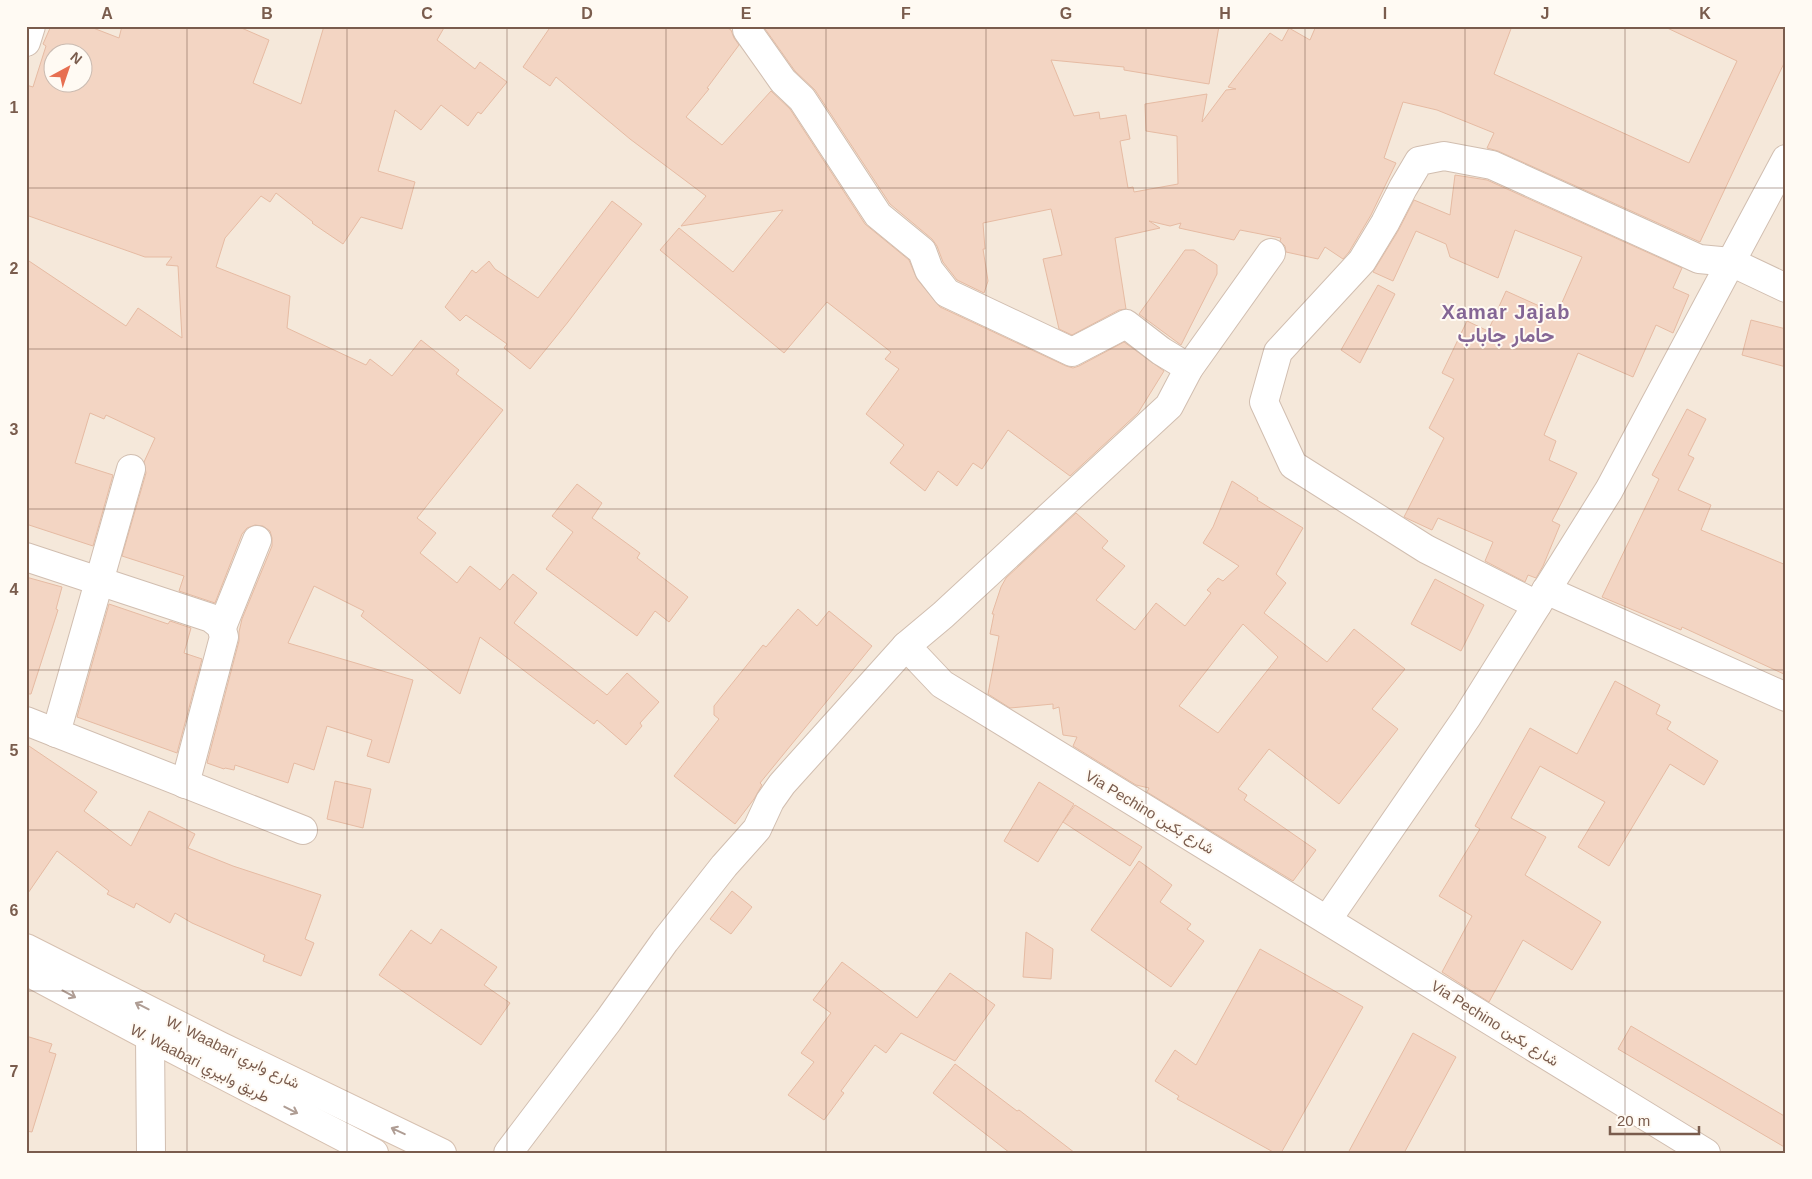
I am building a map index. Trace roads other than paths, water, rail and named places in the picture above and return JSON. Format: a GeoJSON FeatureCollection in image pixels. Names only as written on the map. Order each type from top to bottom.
{"type":"FeatureCollection","features":[{"type":"Feature","properties":{"kind":"street"},"geometry":{"type":"LineString","coordinates":[[26,42],[31,26]]}},
{"type":"Feature","properties":{"kind":"street"},"geometry":{"type":"LineString","coordinates":[[747,26],[783,81],[802,99],[878,215],[922,251],[929,270],[947,293],[1072,352],[1126,324],[1162,351],[1189,368]]}},
{"type":"Feature","properties":{"kind":"street"},"geometry":{"type":"LineString","coordinates":[[1786,288],[1731,262],[1699,259],[1492,165],[1444,156],[1419,161],[1403,188],[1386,224],[1362,261],[1278,352],[1264,402],[1293,465],[1426,549],[1786,697]]}},
{"type":"Feature","properties":{"kind":"street"},"geometry":{"type":"LineString","coordinates":[[1327,920],[1467,717],[1609,490],[1786,159]]}},
{"type":"Feature","properties":{"kind":"street"},"geometry":{"type":"LineString","coordinates":[[508,1153],[608,1021],[665,941],[724,866],[757,829],[770,801],[782,784],[906,646],[943,615],[1169,406],[1189,368],[1271,253]]}},
{"type":"Feature","properties":{"kind":"street"},"geometry":{"type":"LineString","coordinates":[[56,733],[131,469]]}},
{"type":"Feature","properties":{"kind":"street"},"geometry":{"type":"LineString","coordinates":[[186,784],[224,637],[222,627],[257,540]]}},
{"type":"Feature","properties":{"kind":"street"},"geometry":{"type":"LineString","coordinates":[[26,557],[211,618],[222,627]]}},
{"type":"Feature","properties":{"kind":"street","name":"Via Pechino شارع بكين"},"geometry":{"type":"LineString","coordinates":[[906,646],[942,684],[1706,1153]]}},
{"type":"Feature","properties":{"kind":"street"},"geometry":{"type":"LineString","coordinates":[[26,721],[303,830]]}},
{"type":"Feature","properties":{"kind":"street","name":"W. Waabari شارع وابري"},"geometry":{"type":"LineString","coordinates":[[26,948],[220,1046],[442,1153]]}},
{"type":"Feature","properties":{"kind":"street","name":"W. Waabari طريق وابيري"},"geometry":{"type":"LineString","coordinates":[[26,971],[150,1038],[374,1153]]}},
{"type":"Feature","properties":{"kind":"street"},"geometry":{"type":"LineString","coordinates":[[150,1038],[151,1153]]}},
{"type":"Feature","properties":{"kind":"district","name":"Xamar Jajab حامار جاباب"},"geometry":{"type":"Point","coordinates":[1506,324]}}]}
